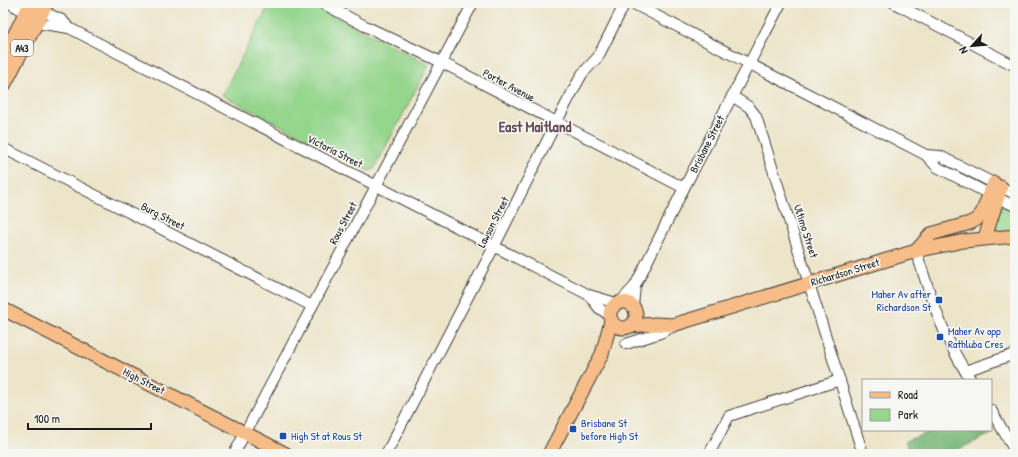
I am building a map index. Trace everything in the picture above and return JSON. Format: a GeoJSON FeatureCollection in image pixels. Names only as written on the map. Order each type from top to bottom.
{"type":"FeatureCollection","features":[{"type":"Feature","properties":{"kind":"highway","name":"A43"},"geometry":{"type":"LineString","coordinates":[[3,59],[18,30],[37,9]]}},
{"type":"Feature","properties":{"kind":"highway","name":"A43"},"geometry":{"type":"LineString","coordinates":[[3,86],[37,9]]}},
{"type":"Feature","properties":{"kind":"main road"},"geometry":{"type":"LineString","coordinates":[[985,238],[996,191]]}},
{"type":"Feature","properties":{"kind":"main road"},"geometry":{"type":"LineString","coordinates":[[916,251],[931,234],[970,223],[977,219],[996,191]]}},
{"type":"Feature","properties":{"kind":"main road","name":"Richardson Street"},"geometry":{"type":"LineString","coordinates":[[627,327],[655,324],[667,326],[916,251],[964,241],[1015,236]]}},
{"type":"Feature","properties":{"kind":"main road"},"geometry":{"type":"LineString","coordinates":[[602,354],[611,308],[618,302],[630,303],[634,309],[655,324]]}},
{"type":"Feature","properties":{"kind":"main road","name":"High Street"},"geometry":{"type":"LineString","coordinates":[[3,309],[286,454]]}},
{"type":"Feature","properties":{"kind":"main road"},"geometry":{"type":"LineString","coordinates":[[549,454],[602,354],[635,320],[634,309]]}},
{"type":"Feature","properties":{"kind":"main road"},"geometry":{"type":"LineString","coordinates":[[610,318],[617,327],[627,327]]}},
{"type":"Feature","properties":{"kind":"street","name":"Victoria Street"},"geometry":{"type":"LineString","coordinates":[[8,3],[37,9],[62,20],[69,28]]}},
{"type":"Feature","properties":{"kind":"street","name":"Porter Avenue"},"geometry":{"type":"LineString","coordinates":[[322,3],[365,26],[441,62],[556,123],[684,188]]}},
{"type":"Feature","properties":{"kind":"street","name":"Rous Street"},"geometry":{"type":"LineString","coordinates":[[234,454],[473,3]]}},
{"type":"Feature","properties":{"kind":"street","name":"Lawson Street"},"geometry":{"type":"LineString","coordinates":[[386,454],[494,247],[556,123],[582,74],[598,57],[625,3]]}},
{"type":"Feature","properties":{"kind":"street"},"geometry":{"type":"LineString","coordinates":[[632,3],[926,155],[937,167],[996,191],[1015,194]]}},
{"type":"Feature","properties":{"kind":"street","name":"Brisbane Street"},"geometry":{"type":"LineString","coordinates":[[618,302],[635,286],[684,188],[781,3]]}},
{"type":"Feature","properties":{"kind":"street"},"geometry":{"type":"LineString","coordinates":[[894,3],[1014,64]]}},
{"type":"Feature","properties":{"kind":"street","name":"Victoria Street"},"geometry":{"type":"LineString","coordinates":[[37,9],[43,24],[69,28],[589,295],[618,302]]}},
{"type":"Feature","properties":{"kind":"street","name":"Ultimo Street"},"geometry":{"type":"LineString","coordinates":[[732,96],[749,107],[756,116],[863,454]]}},
{"type":"Feature","properties":{"kind":"street","name":"Burg Street"},"geometry":{"type":"LineString","coordinates":[[3,148],[312,306]]}},
{"type":"Feature","properties":{"kind":"street"},"geometry":{"type":"LineString","coordinates":[[996,191],[1015,206]]}},
{"type":"Feature","properties":{"kind":"street"},"geometry":{"type":"LineString","coordinates":[[916,251],[937,317],[964,371],[970,379]]}},
{"type":"Feature","properties":{"kind":"street","name":"Brisbane Street"},"geometry":{"type":"LineString","coordinates":[[634,309],[635,286]]}},
{"type":"Feature","properties":{"kind":"street","name":"Victoria Street"},"geometry":{"type":"LineString","coordinates":[[589,295],[598,308],[610,318]]}},
{"type":"Feature","properties":{"kind":"street","name":"Richardson Street"},"geometry":{"type":"LineString","coordinates":[[626,344],[660,333],[679,323]]}},
{"type":"Feature","properties":{"kind":"street"},"geometry":{"type":"LineString","coordinates":[[964,371],[1015,354]]}},
{"type":"Feature","properties":{"kind":"street"},"geometry":{"type":"LineString","coordinates":[[709,454],[729,416],[840,380]]}},
{"type":"Feature","properties":{"kind":"street"},"geometry":{"type":"LineString","coordinates":[[992,412],[1015,454]]}},
{"type":"Feature","properties":{"kind":"green space"},"geometry":{"type":"Polygon","coordinates":[[[270,3],[309,3],[429,65],[374,169],[369,171],[222,95],[270,3]]]}},
{"type":"Feature","properties":{"kind":"green space"},"geometry":{"type":"Polygon","coordinates":[[[1000,204],[1015,209],[1015,231],[991,232],[1000,204]]]}},
{"type":"Feature","properties":{"kind":"green space"},"geometry":{"type":"Polygon","coordinates":[[[933,431],[992,431],[993,433],[957,450],[959,454],[910,454],[905,441],[933,431]]]}},
{"type":"Feature","properties":{"kind":"place","name":"Maher Av after Richardson St"},"geometry":{"type":"Point","coordinates":[939,300]}},
{"type":"Feature","properties":{"kind":"place","name":"Maher Av opp Rathluba Cres"},"geometry":{"type":"Point","coordinates":[940,337]}},
{"type":"Feature","properties":{"kind":"place","name":"Brisbane St before High St"},"geometry":{"type":"Point","coordinates":[573,429]}},
{"type":"Feature","properties":{"kind":"place","name":"High St at Rous St"},"geometry":{"type":"Point","coordinates":[283,436]}},
{"type":"Feature","properties":{"kind":"district","name":"East Maitland"},"geometry":{"type":"Point","coordinates":[535,127]}}]}
